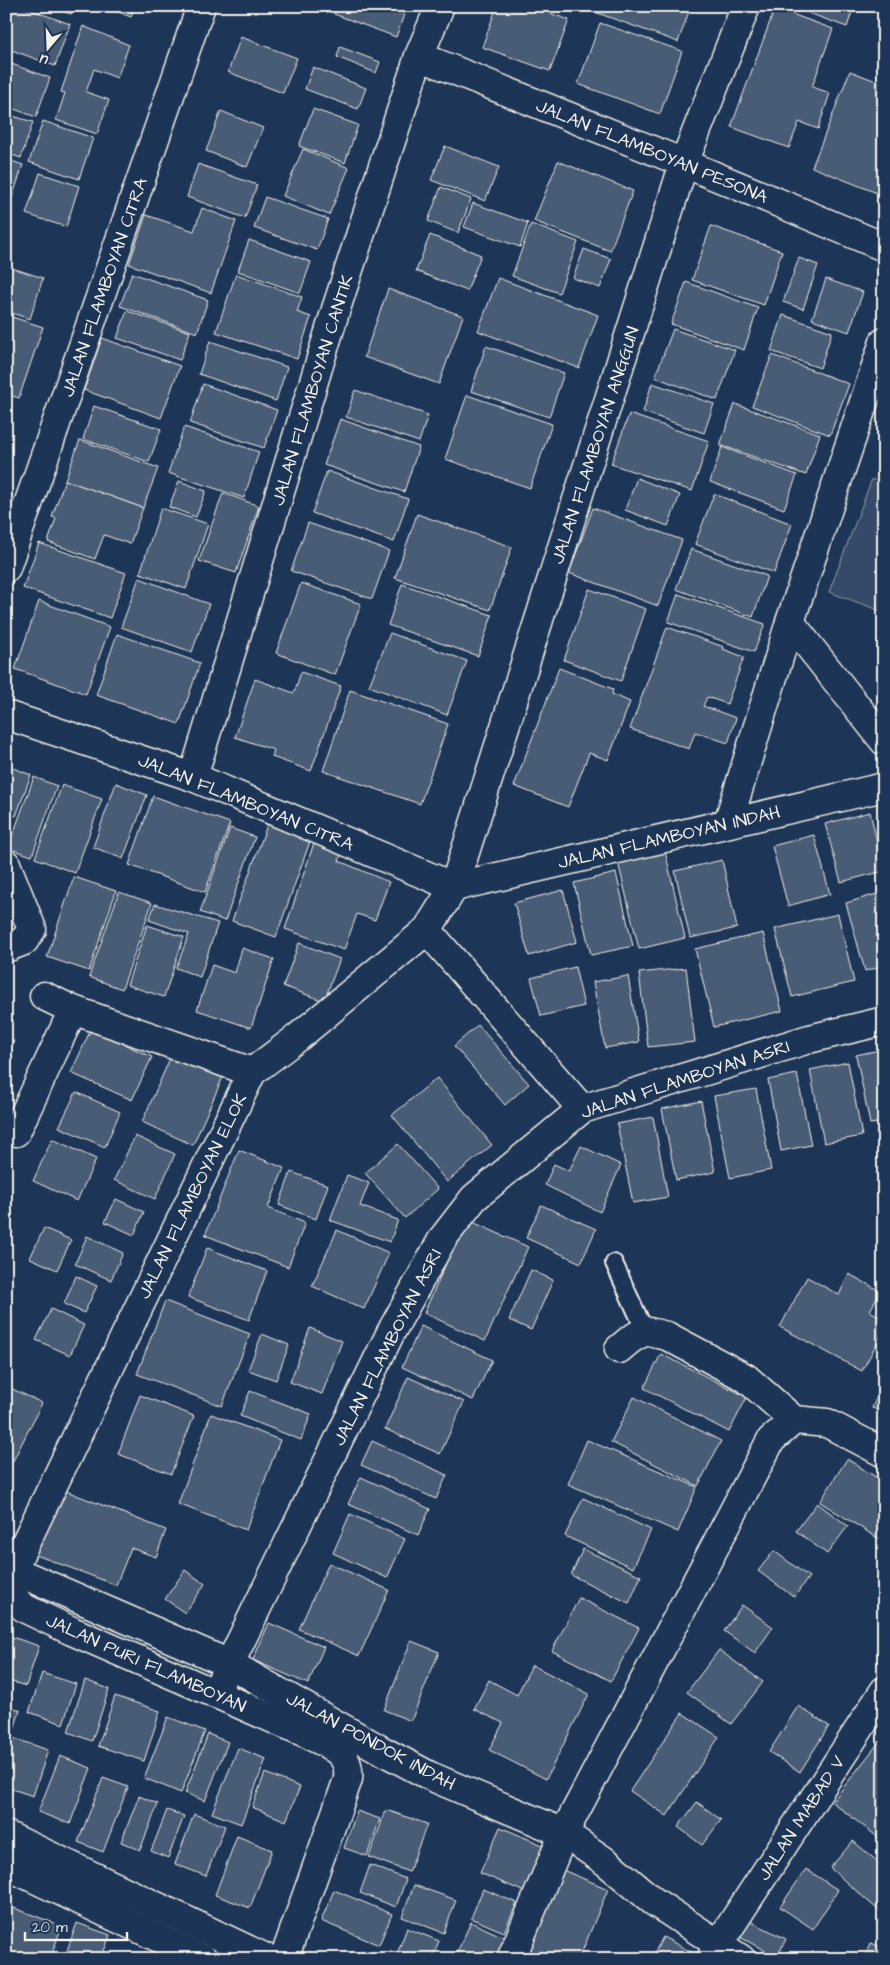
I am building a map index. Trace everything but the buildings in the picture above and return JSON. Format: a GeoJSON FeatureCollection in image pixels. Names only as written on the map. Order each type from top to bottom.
{"type":"FeatureCollection","features":[{"type":"Feature","properties":{"kind":"street","name":"JALAN FLAMBOYAN CITRA"},"geometry":{"type":"LineString","coordinates":[[6,568],[201,6]]}},
{"type":"Feature","properties":{"kind":"street","name":"JALAN FLAMBOYAN CANTIK"},"geometry":{"type":"LineString","coordinates":[[193,777],[336,309],[419,56],[440,6]]}},
{"type":"Feature","properties":{"kind":"street","name":"JALAN FLAMBOYAN ANGGUN"},"geometry":{"type":"LineString","coordinates":[[454,887],[684,163],[746,6]]}},
{"type":"Feature","properties":{"kind":"street","name":"JALAN FLAMBOYAN PESONA"},"geometry":{"type":"LineString","coordinates":[[419,56],[684,163],[884,247]]}},
{"type":"Feature","properties":{"kind":"street"},"geometry":{"type":"LineString","coordinates":[[728,823],[790,622],[884,342]]}},
{"type":"Feature","properties":{"kind":"street"},"geometry":{"type":"LineString","coordinates":[[790,622],[884,741]]}},
{"type":"Feature","properties":{"kind":"street","name":"JALAN FLAMBOYAN CITRA"},"geometry":{"type":"LineString","coordinates":[[6,715],[193,777],[454,887]]}},
{"type":"Feature","properties":{"kind":"street","name":"JALAN FLAMBOYAN INDAH"},"geometry":{"type":"LineString","coordinates":[[454,887],[884,787]]}},
{"type":"Feature","properties":{"kind":"street"},"geometry":{"type":"LineString","coordinates":[[6,864],[32,929],[24,941],[6,948]]}},
{"type":"Feature","properties":{"kind":"street","name":"JALAN FLAMBOYAN ELOK"},"geometry":{"type":"LineString","coordinates":[[8,1568],[24,1546],[252,1072],[297,1038],[427,930],[454,887]]}},
{"type":"Feature","properties":{"kind":"street"},"geometry":{"type":"LineString","coordinates":[[427,930],[582,1109]]}},
{"type":"Feature","properties":{"kind":"street"},"geometry":{"type":"LineString","coordinates":[[44,996],[73,1010],[252,1072]]}},
{"type":"Feature","properties":{"kind":"street"},"geometry":{"type":"LineString","coordinates":[[16,1132],[73,1010]]}},
{"type":"Feature","properties":{"kind":"street","name":"JALAN FLAMBOYAN ASRI"},"geometry":{"type":"LineString","coordinates":[[216,1694],[391,1332],[443,1238],[474,1198],[582,1109],[809,1039],[884,1021]]}},
{"type":"Feature","properties":{"kind":"street"},"geometry":{"type":"LineString","coordinates":[[619,1349],[631,1338],[645,1331],[668,1336],[746,1378],[794,1420],[827,1423],[884,1453]]}},
{"type":"Feature","properties":{"kind":"street"},"geometry":{"type":"LineString","coordinates":[[511,1959],[564,1833],[771,1440],[794,1420]]}},
{"type":"Feature","properties":{"kind":"street","name":"JALAN PONDOK INDAH"},"geometry":{"type":"LineString","coordinates":[[8,1568],[230,1664],[430,1776],[564,1833],[606,1862],[653,1901],[723,1954]]}},
{"type":"Feature","properties":{"kind":"street","name":"JALAN PURI FLAMBOYAN"},"geometry":{"type":"LineString","coordinates":[[8,1568],[8,1587],[19,1604],[26,1609],[310,1735],[340,1753],[349,1769],[348,1779],[284,1959]]}},
{"type":"Feature","properties":{"kind":"street","name":"JALAN MABAD V"},"geometry":{"type":"LineString","coordinates":[[723,1954],[884,1691]]}},
{"type":"Feature","properties":{"kind":"street"},"geometry":{"type":"LineString","coordinates":[[6,1835],[268,1959]]}},
{"type":"Feature","properties":{"kind":"street"},"geometry":{"type":"LineString","coordinates":[[6,1865],[203,1959]]}},
{"type":"Feature","properties":{"kind":"lane"},"geometry":{"type":"LineString","coordinates":[[614,1263],[645,1331]]}},
{"type":"Feature","properties":{"kind":"shaded area"},"geometry":{"type":"Polygon","coordinates":[[[872,479],[884,484],[884,612],[829,592],[872,479]]]}}]}
